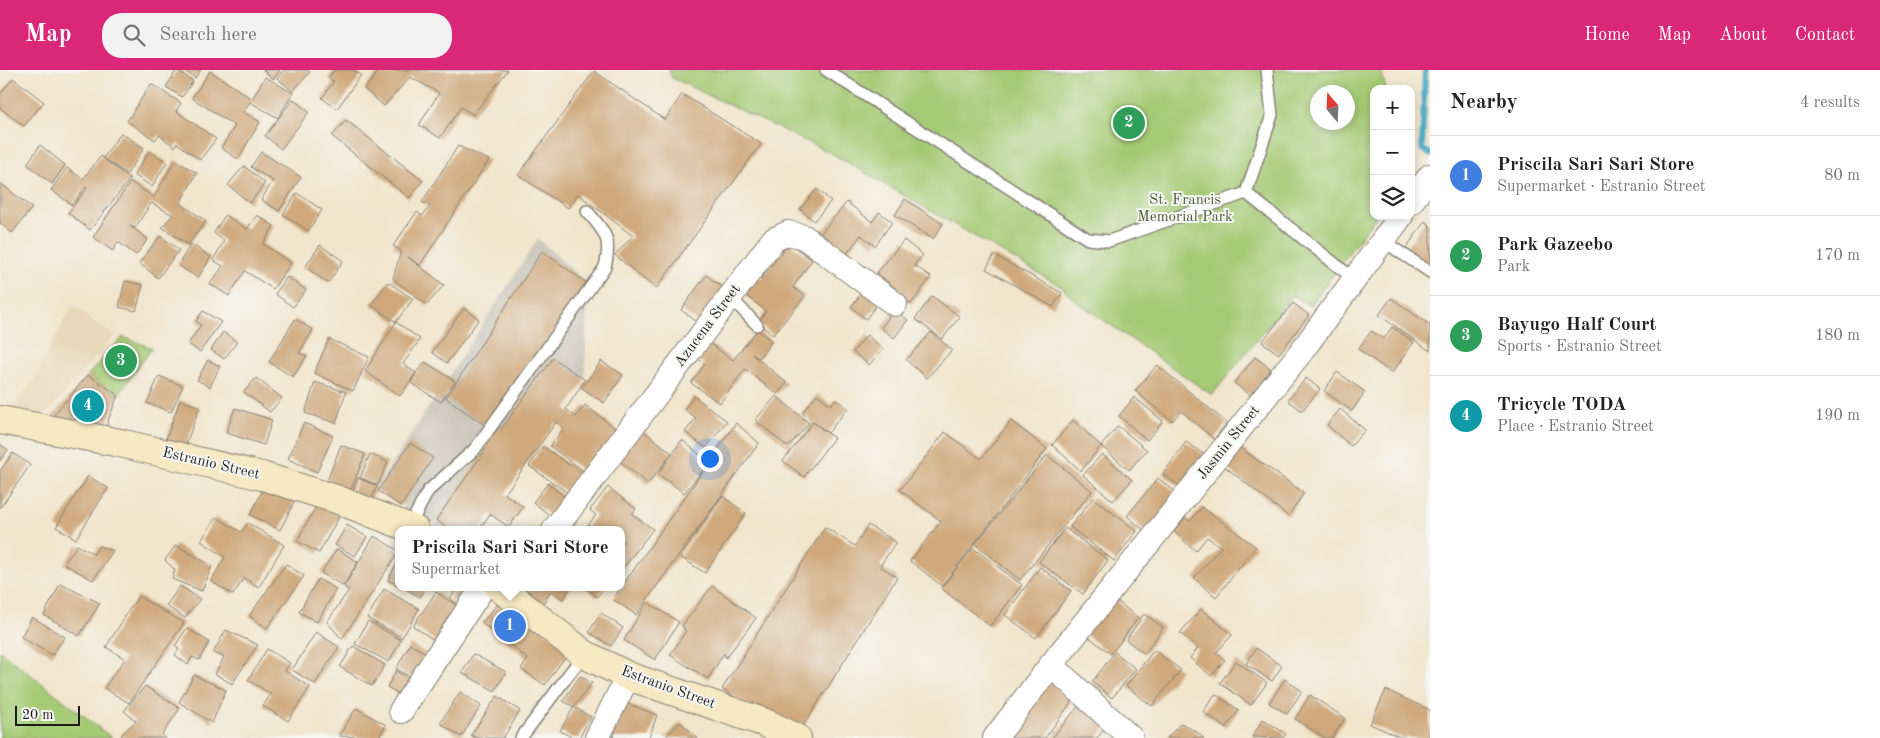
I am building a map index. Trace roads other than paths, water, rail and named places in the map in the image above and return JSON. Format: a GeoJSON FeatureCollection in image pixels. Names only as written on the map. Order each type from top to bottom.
{"type":"FeatureCollection","features":[{"type":"Feature","properties":{"kind":"street"},"geometry":{"type":"LineString","coordinates":[[1415,197],[1430,176]]}},
{"type":"Feature","properties":{"kind":"street","name":"Jasmin Street"},"geometry":{"type":"LineString","coordinates":[[995,738],[1301,352],[1397,220]]}},
{"type":"Feature","properties":{"kind":"street","name":"Azucena Street"},"geometry":{"type":"LineString","coordinates":[[557,526],[774,240],[788,233],[804,237],[895,304]]}},
{"type":"Feature","properties":{"kind":"street","name":"Estranio Street"},"geometry":{"type":"LineString","coordinates":[[0,420],[120,443],[262,476],[336,499],[404,526]]}},
{"type":"Feature","properties":{"kind":"street"},"geometry":{"type":"LineString","coordinates":[[401,711],[498,591]]}},
{"type":"Feature","properties":{"kind":"street","name":"Estranio Street"},"geometry":{"type":"LineString","coordinates":[[503,591],[584,654],[628,676],[763,722],[797,738]]}},
{"type":"Feature","properties":{"kind":"street"},"geometry":{"type":"LineString","coordinates":[[1051,665],[1131,738]]}},
{"type":"Feature","properties":{"kind":"street"},"geometry":{"type":"LineString","coordinates":[[597,738],[628,676]]}},
{"type":"Feature","properties":{"kind":"lane"},"geometry":{"type":"LineString","coordinates":[[826,70],[1088,239],[1109,241],[1246,193]]}},
{"type":"Feature","properties":{"kind":"lane"},"geometry":{"type":"LineString","coordinates":[[1246,193],[1272,115],[1267,70]]}},
{"type":"Feature","properties":{"kind":"lane"},"geometry":{"type":"LineString","coordinates":[[1246,193],[1354,279]]}},
{"type":"Feature","properties":{"kind":"lane"},"geometry":{"type":"LineString","coordinates":[[413,526],[428,490],[475,449],[604,267],[608,253],[607,235],[587,210]]}},
{"type":"Feature","properties":{"kind":"lane"},"geometry":{"type":"LineString","coordinates":[[1383,241],[1430,272]]}},
{"type":"Feature","properties":{"kind":"lane"},"geometry":{"type":"LineString","coordinates":[[730,297],[757,325]]}},
{"type":"Feature","properties":{"kind":"lane"},"geometry":{"type":"LineString","coordinates":[[521,738],[584,654]]}},
{"type":"Feature","properties":{"kind":"waterway"},"geometry":{"type":"LineString","coordinates":[[1425,70],[1422,149],[1430,154]]}},
{"type":"Feature","properties":{"kind":"place","name":"Park Gazeebo"},"geometry":{"type":"Point","coordinates":[1129,123]}},
{"type":"Feature","properties":{"kind":"place","name":"Bayugo Half Court"},"geometry":{"type":"Point","coordinates":[121,361]}},
{"type":"Feature","properties":{"kind":"place","name":"Tricycle TODA"},"geometry":{"type":"Point","coordinates":[88,406]}},
{"type":"Feature","properties":{"kind":"place","name":"Priscila Sari Sari Store"},"geometry":{"type":"Point","coordinates":[510,626]}},
{"type":"Feature","properties":{"kind":"park label","name":"St. Francis Memorial Park"},"geometry":{"type":"Point","coordinates":[1185,208]}}]}
